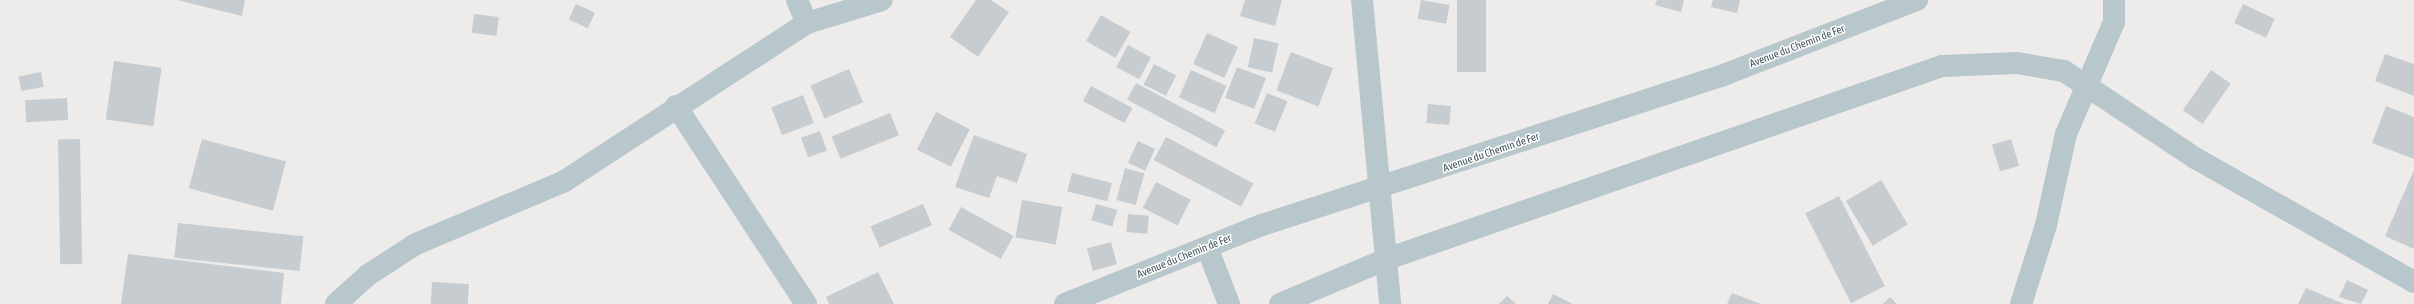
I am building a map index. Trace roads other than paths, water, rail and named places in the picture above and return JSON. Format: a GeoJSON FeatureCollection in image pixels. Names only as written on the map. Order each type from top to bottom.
{"type":"FeatureCollection","features":[{"type":"Feature","properties":{"kind":"street"},"geometry":{"type":"LineString","coordinates":[[797,0],[807,23]]}},
{"type":"Feature","properties":{"kind":"street"},"geometry":{"type":"LineString","coordinates":[[336,304],[368,275],[416,244],[563,182],[676,106],[807,23],[882,0]]}},
{"type":"Feature","properties":{"kind":"street"},"geometry":{"type":"LineString","coordinates":[[1362,0],[1382,188],[1384,260],[1390,304]]}},
{"type":"Feature","properties":{"kind":"street","name":"Avenue du Chemin de Fer"},"geometry":{"type":"LineString","coordinates":[[1065,304],[1262,225],[1382,188],[1726,74],[1917,0]]}},
{"type":"Feature","properties":{"kind":"street"},"geometry":{"type":"LineString","coordinates":[[2021,304],[2046,225],[2066,134],[2086,84],[2114,22],[2114,0]]}},
{"type":"Feature","properties":{"kind":"street"},"geometry":{"type":"LineString","coordinates":[[1280,304],[1384,260],[1942,66],[2017,63],[2064,71],[2086,84],[2196,158],[2414,282]]}},
{"type":"Feature","properties":{"kind":"street"},"geometry":{"type":"LineString","coordinates":[[676,106],[806,304]]}},
{"type":"Feature","properties":{"kind":"street"},"geometry":{"type":"LineString","coordinates":[[1207,247],[1229,304]]}}]}
